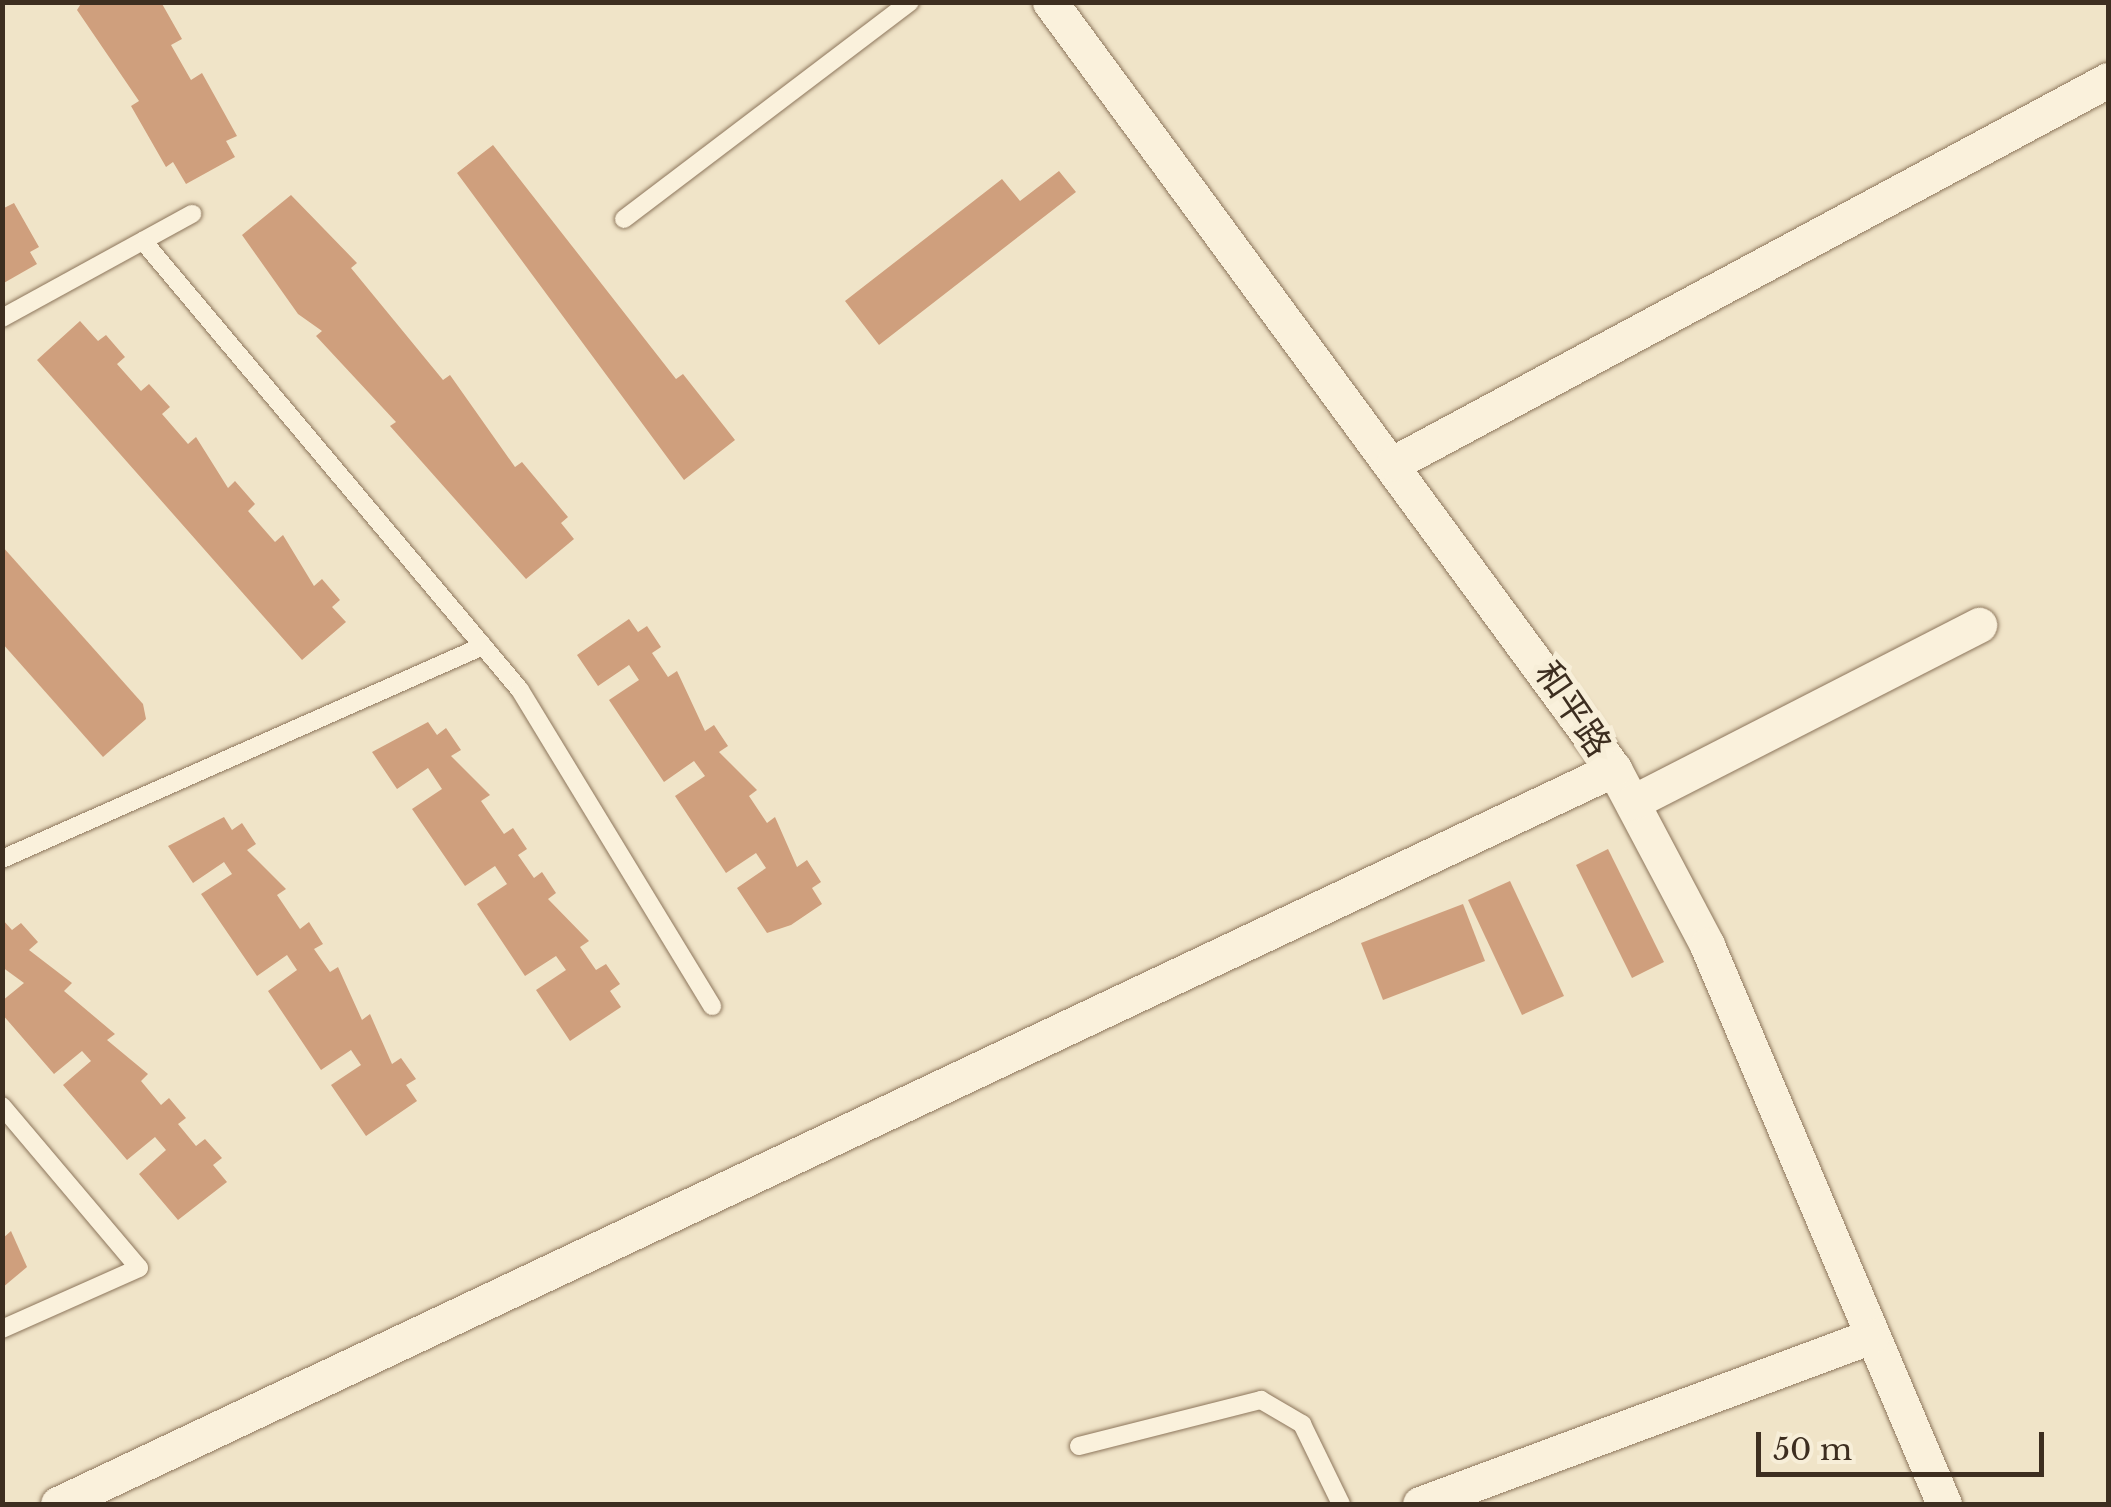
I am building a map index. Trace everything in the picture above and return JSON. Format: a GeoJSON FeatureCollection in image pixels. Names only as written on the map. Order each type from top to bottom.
{"type":"FeatureCollection","features":[{"type":"Feature","properties":{"kind":"street","name":"和平路"},"geometry":{"type":"LineString","coordinates":[[1050,2],[1394,463],[1614,770],[1707,946],[1944,1504]]}},
{"type":"Feature","properties":{"kind":"street"},"geometry":{"type":"LineString","coordinates":[[1394,463],[2108,80]]}},
{"type":"Feature","properties":{"kind":"street"},"geometry":{"type":"LineString","coordinates":[[1633,802],[1979,625]]}},
{"type":"Feature","properties":{"kind":"street"},"geometry":{"type":"LineString","coordinates":[[58,1504],[1614,770]]}},
{"type":"Feature","properties":{"kind":"street"},"geometry":{"type":"LineString","coordinates":[[1420,1504],[1872,1336]]}},
{"type":"Feature","properties":{"kind":"lane"},"geometry":{"type":"LineString","coordinates":[[624,219],[910,2]]}},
{"type":"Feature","properties":{"kind":"lane"},"geometry":{"type":"LineString","coordinates":[[2,318],[192,214]]}},
{"type":"Feature","properties":{"kind":"lane"},"geometry":{"type":"LineString","coordinates":[[143,241],[520,690],[712,1006]]}},
{"type":"Feature","properties":{"kind":"lane"},"geometry":{"type":"LineString","coordinates":[[2,859],[483,646]]}},
{"type":"Feature","properties":{"kind":"lane"},"geometry":{"type":"LineString","coordinates":[[2,1106],[139,1268],[2,1329]]}},
{"type":"Feature","properties":{"kind":"lane"},"geometry":{"type":"LineString","coordinates":[[1079,1446],[1261,1400],[1302,1424],[1341,1504]]}},
{"type":"Feature","properties":{"kind":"building"},"geometry":{"type":"Polygon","coordinates":[[[82,2],[161,2],[182,39],[171,45],[191,80],[202,73],[237,136],[226,141],[235,157],[186,184],[173,162],[166,167],[131,106],[139,101],[77,10],[82,2]]]}},
{"type":"Feature","properties":{"kind":"building"},"geometry":{"type":"Polygon","coordinates":[[[493,145],[676,379],[683,374],[735,440],[684,480],[457,173],[493,145]]]}},
{"type":"Feature","properties":{"kind":"building"},"geometry":{"type":"Polygon","coordinates":[[[1059,171],[1076,192],[879,345],[845,301],[1002,179],[1020,201],[1059,171]]]}},
{"type":"Feature","properties":{"kind":"building"},"geometry":{"type":"Polygon","coordinates":[[[291,195],[357,263],[351,268],[443,380],[450,375],[515,467],[522,462],[568,517],[561,523],[574,539],[526,579],[390,426],[396,422],[316,336],[322,331],[298,314],[242,235],[291,195]]]}},
{"type":"Feature","properties":{"kind":"building"},"geometry":{"type":"Polygon","coordinates":[[[14,203],[39,247],[30,252],[37,264],[2,284],[2,209],[14,203]]]}},
{"type":"Feature","properties":{"kind":"building"},"geometry":{"type":"Polygon","coordinates":[[[80,321],[98,341],[106,335],[125,357],[117,364],[141,391],[149,384],[170,407],[162,414],[188,444],[196,437],[228,488],[235,481],[255,504],[248,511],[275,542],[283,535],[314,586],[322,579],[340,600],[332,607],[346,622],[302,660],[37,360],[80,321]]]}},
{"type":"Feature","properties":{"kind":"building"},"geometry":{"type":"Polygon","coordinates":[[[2,546],[143,704],[146,719],[103,757],[2,643],[2,546]]]}},
{"type":"Feature","properties":{"kind":"building"},"geometry":{"type":"Polygon","coordinates":[[[629,619],[638,632],[647,626],[661,647],[652,653],[668,677],[677,671],[705,731],[714,725],[728,746],[719,752],[757,790],[749,796],[767,823],[775,817],[797,867],[807,860],[821,882],[812,888],[822,904],[791,925],[767,933],[737,888],[766,868],[756,853],[726,873],[675,796],[705,776],[694,761],[664,782],[609,700],[639,680],[629,665],[598,686],[577,655],[629,619]]]}},
{"type":"Feature","properties":{"kind":"building"},"geometry":{"type":"Polygon","coordinates":[[[428,722],[437,735],[446,728],[461,750],[451,756],[490,795],[481,801],[504,834],[513,828],[527,849],[518,855],[534,878],[542,872],[556,893],[548,899],[589,941],[580,947],[596,970],[606,964],[620,984],[610,991],[621,1007],[570,1041],[536,990],[566,970],[556,956],[525,976],[477,904],[507,884],[495,866],[465,886],[412,809],[442,789],[428,768],[397,789],[372,752],[428,722]]]}},
{"type":"Feature","properties":{"kind":"building"},"geometry":{"type":"Polygon","coordinates":[[[224,817],[232,830],[242,823],[256,844],[247,850],[286,889],[277,895],[300,929],[309,922],[323,944],[314,949],[330,972],[338,967],[362,1020],[370,1014],[392,1064],[401,1058],[416,1079],[406,1085],[417,1101],[366,1136],[331,1085],[361,1065],[351,1050],[321,1070],[268,991],[297,970],[287,955],[257,976],[201,894],[232,874],[224,862],[193,883],[168,846],[224,817]]]}},
{"type":"Feature","properties":{"kind":"building"},"geometry":{"type":"Polygon","coordinates":[[[1608,849],[1664,962],[1632,978],[1576,865],[1608,849]]]}},
{"type":"Feature","properties":{"kind":"building"},"geometry":{"type":"Polygon","coordinates":[[[1510,881],[1564,996],[1522,1015],[1468,900],[1510,881]]]}},
{"type":"Feature","properties":{"kind":"building"},"geometry":{"type":"Polygon","coordinates":[[[1463,904],[1485,961],[1383,1000],[1361,943],[1463,904]]]}},
{"type":"Feature","properties":{"kind":"building"},"geometry":{"type":"Polygon","coordinates":[[[2,919],[12,930],[21,923],[38,942],[29,950],[72,983],[64,991],[115,1034],[107,1040],[148,1074],[141,1081],[161,1105],[169,1098],[186,1118],[178,1124],[196,1146],[205,1139],[222,1158],[213,1165],[227,1182],[178,1220],[139,1174],[166,1150],[155,1137],[127,1160],[63,1085],[91,1061],[82,1051],[54,1074],[2,1014],[2,1001],[24,983],[2,967],[2,919]]]}},
{"type":"Feature","properties":{"kind":"building"},"geometry":{"type":"Polygon","coordinates":[[[11,1231],[27,1267],[2,1288],[2,1239],[11,1231]]]}}]}
